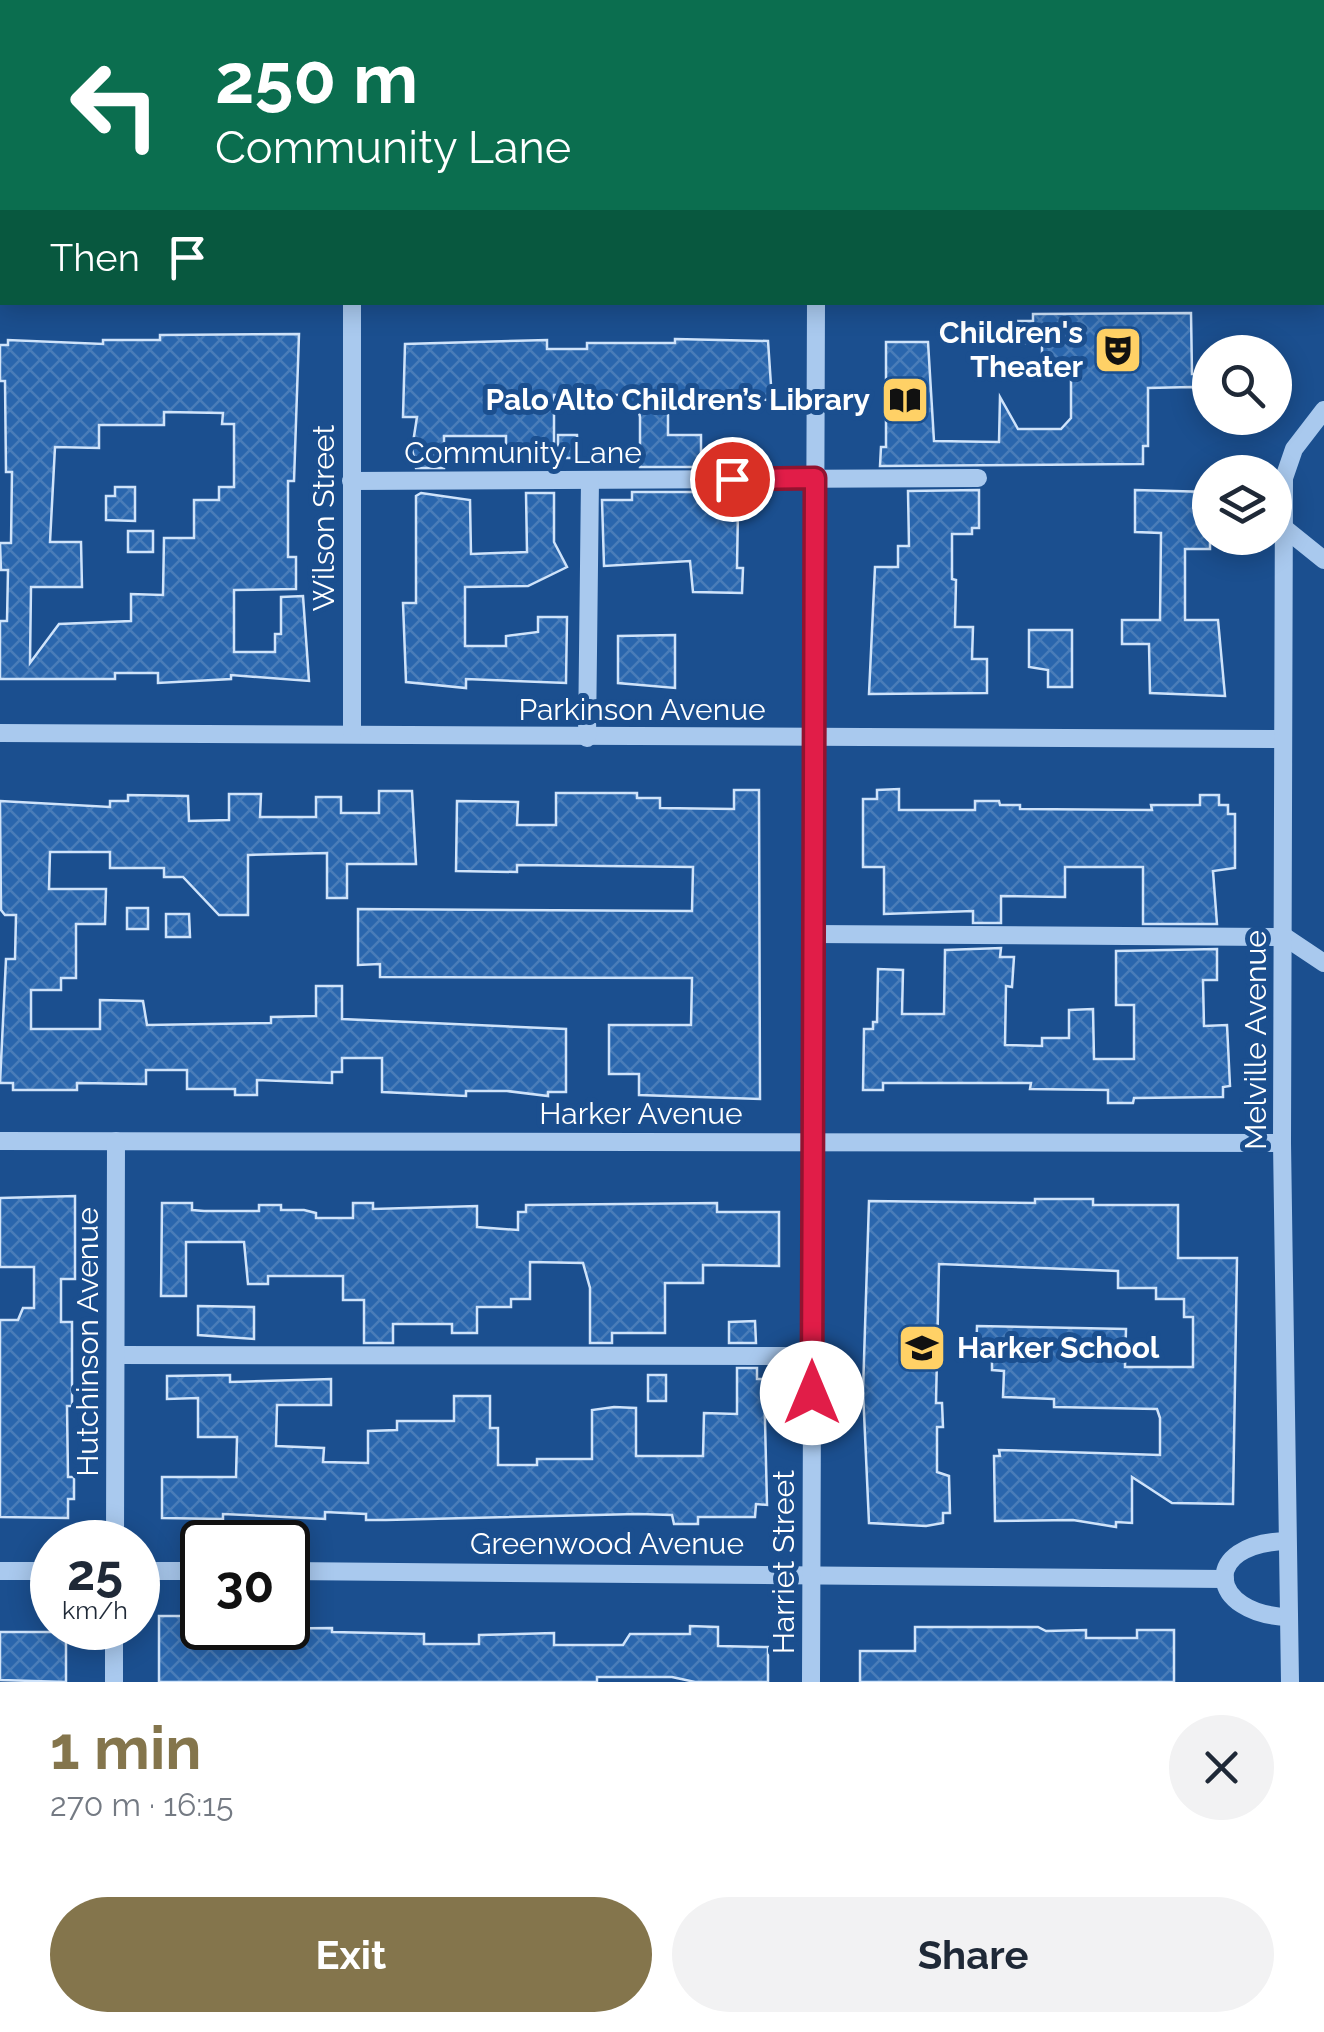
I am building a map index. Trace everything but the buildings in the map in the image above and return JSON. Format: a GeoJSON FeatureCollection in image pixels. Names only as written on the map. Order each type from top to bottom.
{"type":"FeatureCollection","features":[{"type":"Feature","properties":{"kind":"street","name":"Wilson Street"},"geometry":{"type":"LineString","coordinates":[[352,305],[352,734]]}},
{"type":"Feature","properties":{"kind":"street","name":"Harriet Street"},"geometry":{"type":"LineString","coordinates":[[811,1682],[816,305]]}},
{"type":"Feature","properties":{"kind":"street","name":"Melville Avenue"},"geometry":{"type":"LineString","coordinates":[[1292,455],[1324,410]]}},
{"type":"Feature","properties":{"kind":"street","name":"Community Lane"},"geometry":{"type":"LineString","coordinates":[[351,481],[978,478]]}},
{"type":"Feature","properties":{"kind":"street"},"geometry":{"type":"LineString","coordinates":[[588,738],[590,480]]}},
{"type":"Feature","properties":{"kind":"street"},"geometry":{"type":"LineString","coordinates":[[1292,534],[1324,560]]}},
{"type":"Feature","properties":{"kind":"street","name":"Melville Avenue"},"geometry":{"type":"LineString","coordinates":[[1284,555],[1282,1143],[1290,1682]]}},
{"type":"Feature","properties":{"kind":"street","name":"Parkinson Avenue"},"geometry":{"type":"LineString","coordinates":[[0,733],[1283,739]]}},
{"type":"Feature","properties":{"kind":"street"},"geometry":{"type":"LineString","coordinates":[[813,934],[1285,937],[1324,963]]}},
{"type":"Feature","properties":{"kind":"street","name":"Harker Avenue"},"geometry":{"type":"LineString","coordinates":[[0,1141],[1282,1143]]}},
{"type":"Feature","properties":{"kind":"street","name":"Hutchinson Avenue"},"geometry":{"type":"LineString","coordinates":[[115,1520],[116,1141]]}},
{"type":"Feature","properties":{"kind":"street"},"geometry":{"type":"LineString","coordinates":[[116,1355],[812,1356]]}},
{"type":"Feature","properties":{"kind":"street"},"geometry":{"type":"LineString","coordinates":[[1287,1541],[1241,1548],[1230,1560],[1226,1579],[1229,1592],[1248,1612],[1288,1617]]}},
{"type":"Feature","properties":{"kind":"street"},"geometry":{"type":"LineString","coordinates":[[0,1571],[30,1571]]}},
{"type":"Feature","properties":{"kind":"street","name":"Greenwood Avenue"},"geometry":{"type":"LineString","coordinates":[[310,1571],[811,1572],[1226,1579]]}},
{"type":"Feature","properties":{"kind":"street"},"geometry":{"type":"LineString","coordinates":[[114,1650],[114,1682]]}},
{"type":"Feature","properties":{"kind":"place","name":"Children's Theater"},"geometry":{"type":"Point","coordinates":[1118,350]}},
{"type":"Feature","properties":{"kind":"place","name":"Palo Alto Children’s Library"},"geometry":{"type":"Point","coordinates":[905,400]}},
{"type":"Feature","properties":{"kind":"place","name":"Harker School"},"geometry":{"type":"Point","coordinates":[922,1348]}},
{"type":"Feature","properties":{"kind":"route"},"geometry":{"type":"LineString","coordinates":[[732,479],[815,478],[812,1393]]}}]}
